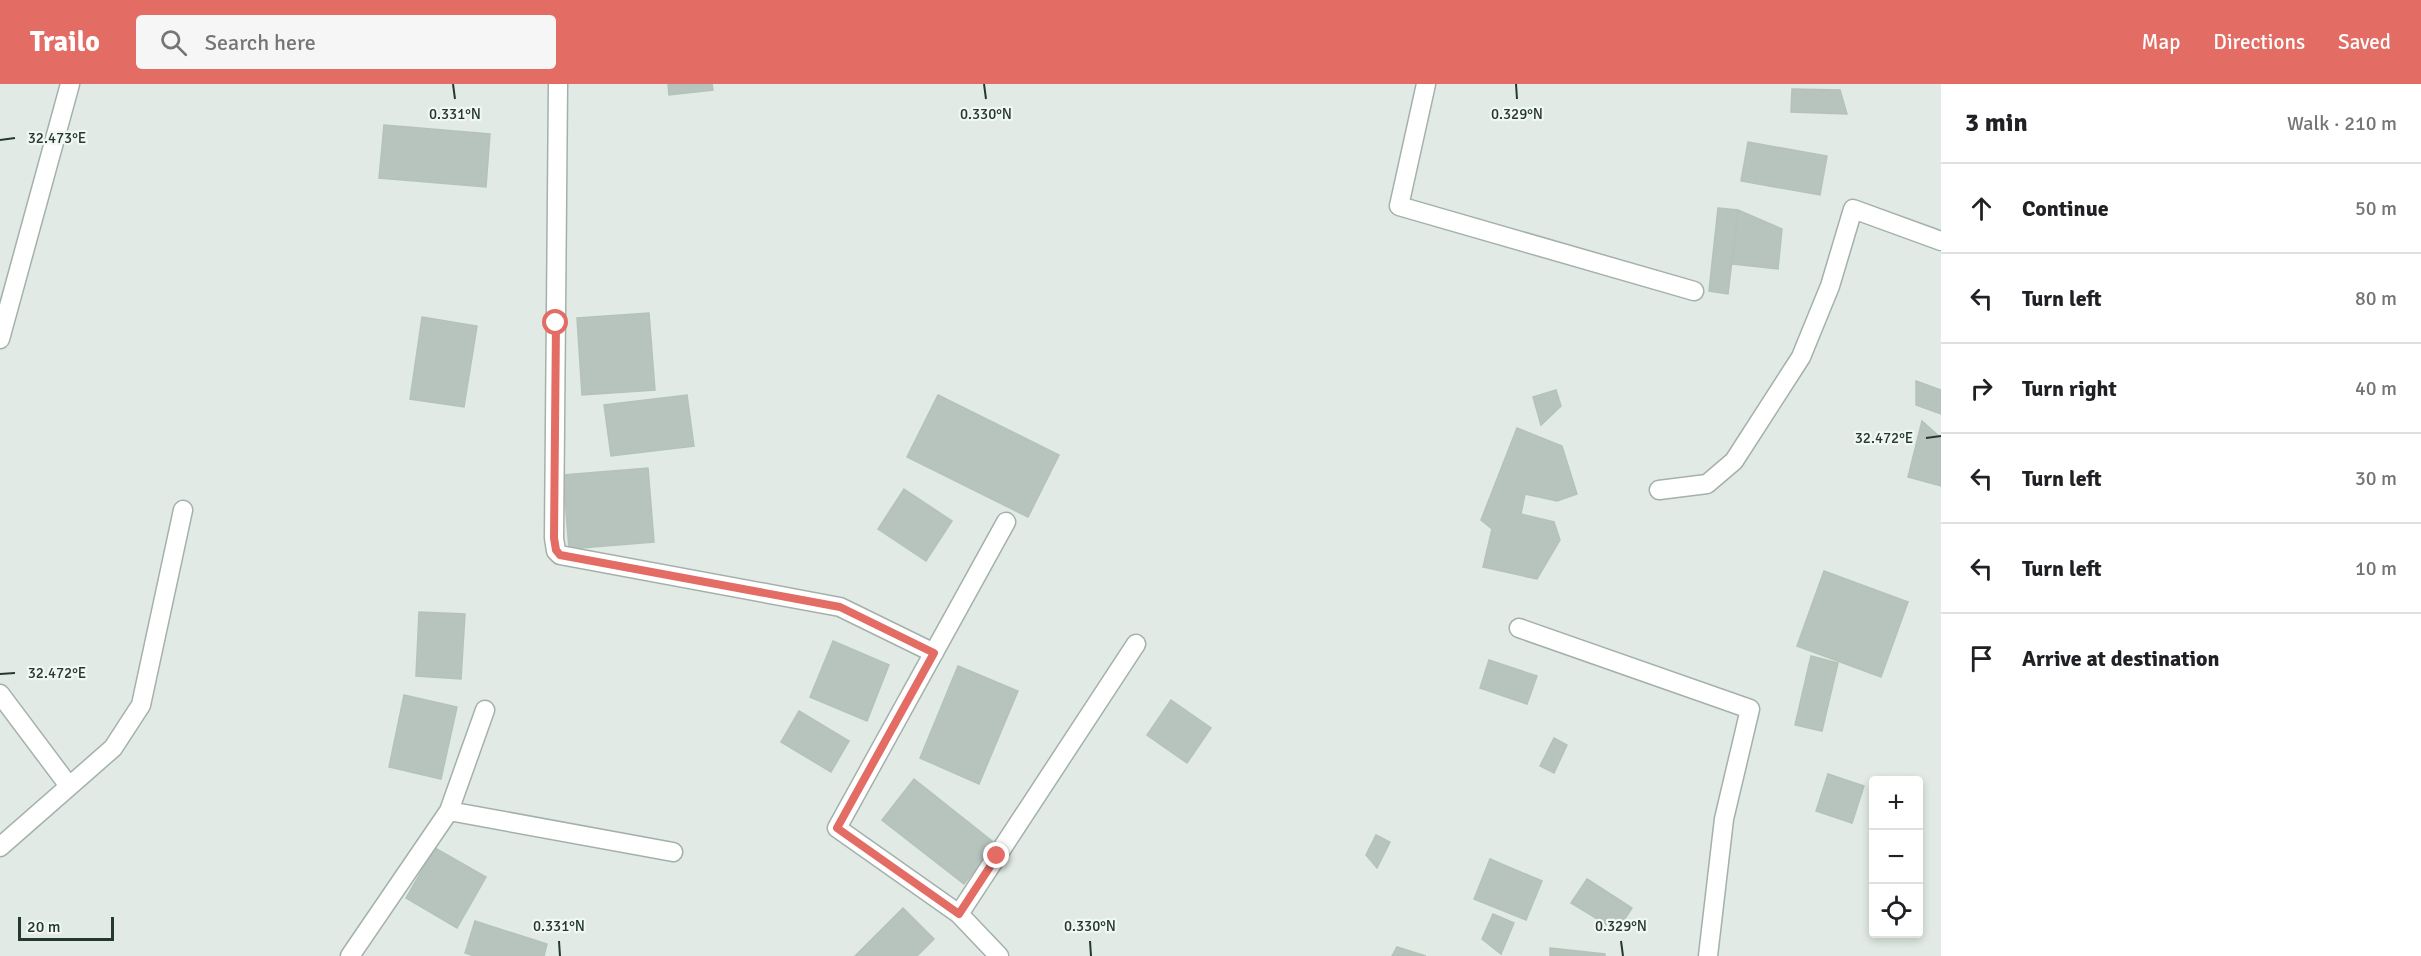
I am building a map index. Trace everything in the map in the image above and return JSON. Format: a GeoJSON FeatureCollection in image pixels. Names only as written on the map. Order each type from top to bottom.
{"type":"FeatureCollection","features":[{"type":"Feature","properties":{"kind":"street"},"geometry":{"type":"LineString","coordinates":[[0,339],[70,84]]}},
{"type":"Feature","properties":{"kind":"street"},"geometry":{"type":"LineString","coordinates":[[558,84],[554,526],[556,550],[560,555],[840,607],[934,653]]}},
{"type":"Feature","properties":{"kind":"street"},"geometry":{"type":"LineString","coordinates":[[1426,84],[1399,206],[1694,291]]}},
{"type":"Feature","properties":{"kind":"street"},"geometry":{"type":"LineString","coordinates":[[1659,490],[1707,484],[1734,460],[1801,357],[1830,286],[1853,209],[1941,241]]}},
{"type":"Feature","properties":{"kind":"street"},"geometry":{"type":"LineString","coordinates":[[0,847],[113,748],[141,705],[183,510]]}},
{"type":"Feature","properties":{"kind":"street"},"geometry":{"type":"LineString","coordinates":[[999,956],[959,914],[837,828],[1006,522]]}},
{"type":"Feature","properties":{"kind":"street"},"geometry":{"type":"LineString","coordinates":[[1519,628],[1749,709],[1724,819],[1708,956]]}},
{"type":"Feature","properties":{"kind":"street"},"geometry":{"type":"LineString","coordinates":[[959,914],[1136,644]]}},
{"type":"Feature","properties":{"kind":"street"},"geometry":{"type":"LineString","coordinates":[[0,694],[69,786]]}},
{"type":"Feature","properties":{"kind":"street"},"geometry":{"type":"LineString","coordinates":[[350,956],[449,811],[485,710]]}},
{"type":"Feature","properties":{"kind":"street"},"geometry":{"type":"LineString","coordinates":[[449,811],[673,852]]}},
{"type":"Feature","properties":{"kind":"building"},"geometry":{"type":"Polygon","coordinates":[[[668,84],[712,84],[713,90],[669,95],[668,84]]]}},
{"type":"Feature","properties":{"kind":"building"},"geometry":{"type":"Polygon","coordinates":[[[1792,89],[1840,90],[1847,114],[1791,112],[1792,89]]]}},
{"type":"Feature","properties":{"kind":"building"},"geometry":{"type":"Polygon","coordinates":[[[384,125],[490,134],[486,187],[379,178],[384,125]]]}},
{"type":"Feature","properties":{"kind":"building"},"geometry":{"type":"Polygon","coordinates":[[[1748,142],[1827,156],[1820,195],[1741,181],[1748,142]]]}},
{"type":"Feature","properties":{"kind":"building"},"geometry":{"type":"Polygon","coordinates":[[[1718,208],[1738,210],[1728,294],[1709,291],[1718,208]]]}},
{"type":"Feature","properties":{"kind":"building"},"geometry":{"type":"Polygon","coordinates":[[[1738,210],[1782,229],[1778,269],[1733,264],[1738,210]]]}},
{"type":"Feature","properties":{"kind":"building"},"geometry":{"type":"Polygon","coordinates":[[[649,313],[655,390],[582,395],[577,318],[649,313]]]}},
{"type":"Feature","properties":{"kind":"building"},"geometry":{"type":"Polygon","coordinates":[[[422,317],[477,326],[464,407],[410,399],[422,317]]]}},
{"type":"Feature","properties":{"kind":"building"},"geometry":{"type":"Polygon","coordinates":[[[1916,381],[1941,390],[1941,414],[1916,405],[1916,381]]]}},
{"type":"Feature","properties":{"kind":"building"},"geometry":{"type":"Polygon","coordinates":[[[1556,390],[1561,406],[1541,425],[1533,397],[1556,390]]]}},
{"type":"Feature","properties":{"kind":"building"},"geometry":{"type":"Polygon","coordinates":[[[687,395],[694,446],[611,456],[604,405],[687,395]]]}},
{"type":"Feature","properties":{"kind":"building"},"geometry":{"type":"Polygon","coordinates":[[[938,395],[1059,455],[1028,517],[907,457],[938,395]]]}},
{"type":"Feature","properties":{"kind":"building"},"geometry":{"type":"Polygon","coordinates":[[[1922,421],[1941,438],[1941,486],[1908,477],[1922,421]]]}},
{"type":"Feature","properties":{"kind":"building"},"geometry":{"type":"Polygon","coordinates":[[[1517,428],[1562,446],[1577,494],[1557,501],[1525,494],[1521,514],[1554,522],[1560,540],[1537,579],[1483,567],[1492,529],[1481,520],[1517,428]]]}},
{"type":"Feature","properties":{"kind":"building"},"geometry":{"type":"Polygon","coordinates":[[[648,468],[654,542],[569,549],[563,475],[648,468]]]}},
{"type":"Feature","properties":{"kind":"building"},"geometry":{"type":"Polygon","coordinates":[[[904,489],[952,521],[926,561],[878,529],[904,489]]]}},
{"type":"Feature","properties":{"kind":"building"},"geometry":{"type":"Polygon","coordinates":[[[1824,571],[1908,602],[1881,677],[1797,646],[1824,571]]]}},
{"type":"Feature","properties":{"kind":"building"},"geometry":{"type":"Polygon","coordinates":[[[419,612],[465,614],[461,679],[416,676],[419,612]]]}},
{"type":"Feature","properties":{"kind":"building"},"geometry":{"type":"Polygon","coordinates":[[[833,641],[889,665],[867,721],[810,697],[833,641]]]}},
{"type":"Feature","properties":{"kind":"building"},"geometry":{"type":"Polygon","coordinates":[[[1811,656],[1838,663],[1822,731],[1795,725],[1811,656]]]}},
{"type":"Feature","properties":{"kind":"building"},"geometry":{"type":"Polygon","coordinates":[[[1489,660],[1537,676],[1527,704],[1480,688],[1489,660]]]}},
{"type":"Feature","properties":{"kind":"building"},"geometry":{"type":"Polygon","coordinates":[[[958,666],[1018,691],[979,784],[920,758],[958,666]]]}},
{"type":"Feature","properties":{"kind":"building"},"geometry":{"type":"Polygon","coordinates":[[[404,695],[457,707],[441,779],[389,767],[404,695]]]}},
{"type":"Feature","properties":{"kind":"building"},"geometry":{"type":"Polygon","coordinates":[[[1171,700],[1211,728],[1187,763],[1147,735],[1171,700]]]}},
{"type":"Feature","properties":{"kind":"building"},"geometry":{"type":"Polygon","coordinates":[[[799,711],[849,741],[831,772],[781,742],[799,711]]]}},
{"type":"Feature","properties":{"kind":"building"},"geometry":{"type":"Polygon","coordinates":[[[1554,738],[1567,745],[1554,773],[1540,766],[1554,738]]]}},
{"type":"Feature","properties":{"kind":"building"},"geometry":{"type":"Polygon","coordinates":[[[1828,774],[1864,786],[1852,823],[1816,811],[1828,774]]]}},
{"type":"Feature","properties":{"kind":"building"},"geometry":{"type":"Polygon","coordinates":[[[914,779],[996,844],[964,884],[882,820],[914,779]]]}},
{"type":"Feature","properties":{"kind":"building"},"geometry":{"type":"Polygon","coordinates":[[[1376,835],[1390,842],[1377,868],[1366,855],[1376,835]]]}},
{"type":"Feature","properties":{"kind":"building"},"geometry":{"type":"Polygon","coordinates":[[[435,848],[486,877],[457,928],[406,898],[435,848]]]}},
{"type":"Feature","properties":{"kind":"building"},"geometry":{"type":"Polygon","coordinates":[[[1490,859],[1542,881],[1526,920],[1474,899],[1490,859]]]}},
{"type":"Feature","properties":{"kind":"building"},"geometry":{"type":"Polygon","coordinates":[[[1587,879],[1632,908],[1617,931],[1571,903],[1587,879]]]}},
{"type":"Feature","properties":{"kind":"building"},"geometry":{"type":"Polygon","coordinates":[[[903,908],[934,939],[917,956],[855,956],[903,908]]]}},
{"type":"Feature","properties":{"kind":"building"},"geometry":{"type":"Polygon","coordinates":[[[1493,914],[1514,923],[1501,954],[1482,939],[1493,914]]]}},
{"type":"Feature","properties":{"kind":"building"},"geometry":{"type":"Polygon","coordinates":[[[475,921],[547,944],[544,956],[474,956],[465,953],[475,921]]]}},
{"type":"Feature","properties":{"kind":"building"},"geometry":{"type":"Polygon","coordinates":[[[1397,947],[1426,956],[1392,956],[1397,947]]]}},
{"type":"Feature","properties":{"kind":"building"},"geometry":{"type":"Polygon","coordinates":[[[1550,948],[1605,954],[1605,956],[1550,956],[1550,948]]]}},
{"type":"Feature","properties":{"kind":"route"},"geometry":{"type":"LineString","coordinates":[[556,323],[554,538],[556,550],[560,555],[840,607],[934,653],[837,828],[959,914],[997,856]]}}]}
